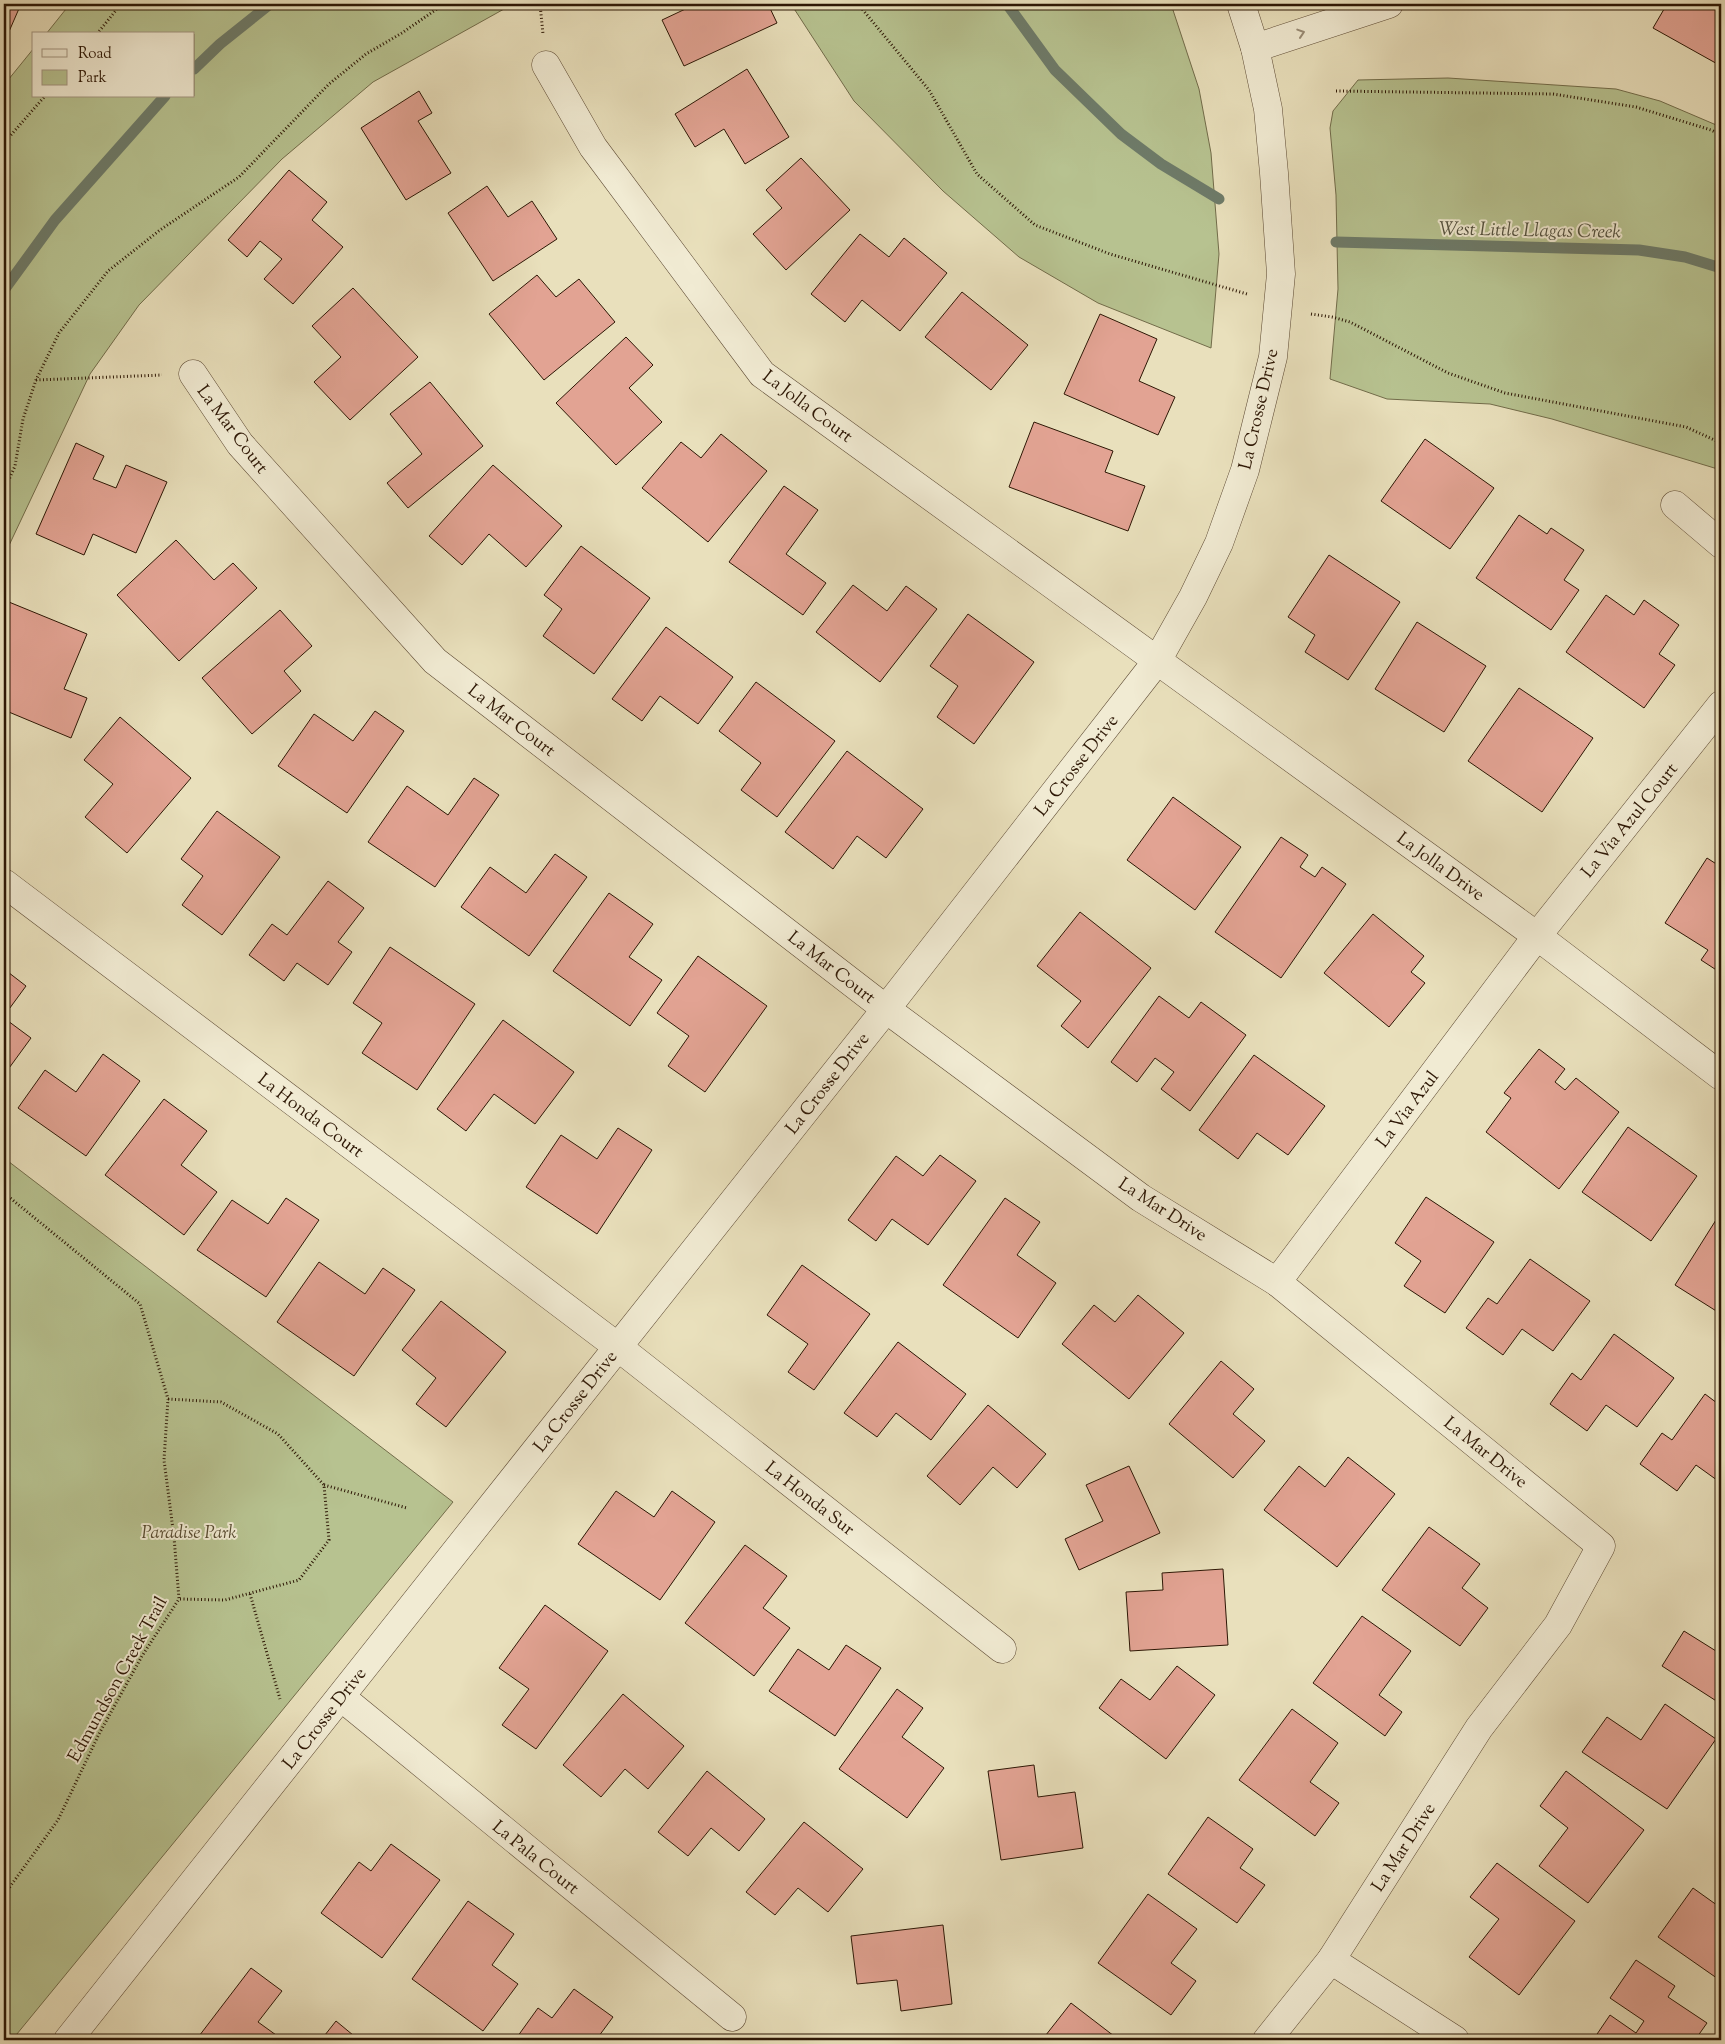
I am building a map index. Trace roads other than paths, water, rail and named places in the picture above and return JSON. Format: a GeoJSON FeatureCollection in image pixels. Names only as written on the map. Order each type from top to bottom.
{"type":"FeatureCollection","features":[{"type":"Feature","properties":{"kind":"street","name":"La Crosse Drive"},"geometry":{"type":"LineString","coordinates":[[68,2040],[886,1009],[1157,662],[1193,597],[1219,543],[1245,470],[1273,357],[1280,265],[1268,109],[1255,48],[1241,4]]}},
{"type":"Feature","properties":{"kind":"street"},"geometry":{"type":"LineString","coordinates":[[1255,48],[1389,4]]}},
{"type":"Feature","properties":{"kind":"street","name":"La Jolla Court"},"geometry":{"type":"LineString","coordinates":[[546,65],[593,147],[762,374],[1157,662]]}},
{"type":"Feature","properties":{"kind":"street","name":"La Mar Court"},"geometry":{"type":"LineString","coordinates":[[193,374],[240,444],[435,662],[886,1009]]}},
{"type":"Feature","properties":{"kind":"street"},"geometry":{"type":"LineString","coordinates":[[1676,505],[1721,544]]}},
{"type":"Feature","properties":{"kind":"street","name":"La Jolla Drive"},"geometry":{"type":"LineString","coordinates":[[1157,662],[1537,936],[1721,1076]]}},
{"type":"Feature","properties":{"kind":"street","name":"La Via Azul Court"},"geometry":{"type":"LineString","coordinates":[[1537,936],[1721,705]]}},
{"type":"Feature","properties":{"kind":"street","name":"La Honda Court"},"geometry":{"type":"LineString","coordinates":[[4,883],[618,1347]]}},
{"type":"Feature","properties":{"kind":"street","name":"La Via Azul"},"geometry":{"type":"LineString","coordinates":[[1277,1282],[1537,936]]}},
{"type":"Feature","properties":{"kind":"street","name":"La Mar Drive"},"geometry":{"type":"LineString","coordinates":[[886,1009],[1141,1198],[1277,1282],[1601,1546],[1558,1625],[1478,1728],[1330,1960],[1267,2040]]}},
{"type":"Feature","properties":{"kind":"street","name":"La Honda Sur"},"geometry":{"type":"LineString","coordinates":[[618,1347],[1002,1650]]}},
{"type":"Feature","properties":{"kind":"street","name":"La Pala Court"},"geometry":{"type":"LineString","coordinates":[[341,1697],[732,2017]]}},
{"type":"Feature","properties":{"kind":"street"},"geometry":{"type":"LineString","coordinates":[[1330,1960],[1455,2040]]}},
{"type":"Feature","properties":{"kind":"waterway"},"geometry":{"type":"LineString","coordinates":[[195,68],[220,44],[270,4]]}},
{"type":"Feature","properties":{"kind":"waterway","name":"West Little Llagas Creek"},"geometry":{"type":"LineString","coordinates":[[1007,4],[1055,70],[1121,134],[1161,164],[1219,199]]}},
{"type":"Feature","properties":{"kind":"waterway"},"geometry":{"type":"LineString","coordinates":[[4,290],[55,220],[163,98]]}},
{"type":"Feature","properties":{"kind":"waterway","name":"West Little Llagas Creek"},"geometry":{"type":"LineString","coordinates":[[1336,242],[1639,250],[1685,257],[1721,268]]}},
{"type":"Feature","properties":{"kind":"park label","name":"Paradise Park"},"geometry":{"type":"Point","coordinates":[189,1532]}}]}
